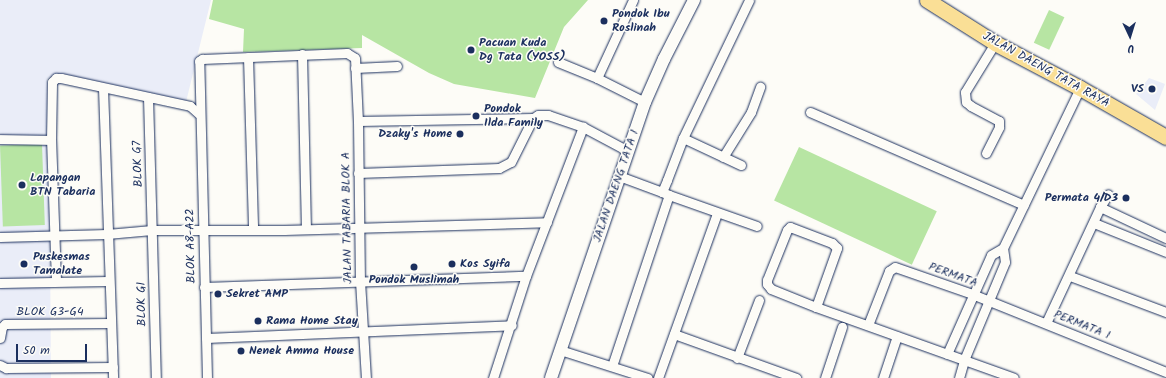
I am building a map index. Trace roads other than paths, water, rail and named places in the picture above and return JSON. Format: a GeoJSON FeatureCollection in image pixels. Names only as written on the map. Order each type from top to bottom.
{"type":"FeatureCollection","features":[{"type":"Feature","properties":{"kind":"main road","name":"JALAN DAENG TATA RAYA"},"geometry":{"type":"LineString","coordinates":[[926,0],[995,43],[1080,88],[1166,137]]}},
{"type":"Feature","properties":{"kind":"street"},"geometry":{"type":"LineString","coordinates":[[597,78],[633,0]]}},
{"type":"Feature","properties":{"kind":"street","name":"JALAN DAENG TATA 1"},"geometry":{"type":"LineString","coordinates":[[551,378],[645,102],[694,0]]}},
{"type":"Feature","properties":{"kind":"street"},"geometry":{"type":"LineString","coordinates":[[612,366],[683,138],[749,0]]}},
{"type":"Feature","properties":{"kind":"street"},"geometry":{"type":"LineString","coordinates":[[986,153],[999,128],[999,121],[966,102],[966,92],[995,43]]}},
{"type":"Feature","properties":{"kind":"street","name":"JALAN TABARIA BLOK A"},"geometry":{"type":"LineString","coordinates":[[302,54],[347,53],[354,58],[358,121],[360,281],[366,378]]}},
{"type":"Feature","properties":{"kind":"street"},"geometry":{"type":"LineString","coordinates":[[253,230],[248,57],[302,54],[306,229]]}},
{"type":"Feature","properties":{"kind":"street","name":"BLOK A8-A22"},"geometry":{"type":"LineString","coordinates":[[207,378],[204,230],[198,64],[200,60],[248,57]]}},
{"type":"Feature","properties":{"kind":"street"},"geometry":{"type":"LineString","coordinates":[[558,62],[597,78],[645,102]]}},
{"type":"Feature","properties":{"kind":"street"},"geometry":{"type":"LineString","coordinates":[[355,68],[396,66]]}},
{"type":"Feature","properties":{"kind":"street"},"geometry":{"type":"LineString","coordinates":[[56,281],[51,140],[52,82],[56,78],[61,78],[190,106],[200,114]]}},
{"type":"Feature","properties":{"kind":"street"},"geometry":{"type":"LineString","coordinates":[[723,157],[751,112],[760,87]]}},
{"type":"Feature","properties":{"kind":"street"},"geometry":{"type":"LineString","coordinates":[[103,88],[108,281],[113,378]]}},
{"type":"Feature","properties":{"kind":"street"},"geometry":{"type":"LineString","coordinates":[[947,354],[972,294],[991,255],[1003,248],[1080,88]]}},
{"type":"Feature","properties":{"kind":"street","name":"BLOK G7"},"geometry":{"type":"LineString","coordinates":[[148,98],[152,230]]}},
{"type":"Feature","properties":{"kind":"street"},"geometry":{"type":"LineString","coordinates":[[810,112],[1024,205]]}},
{"type":"Feature","properties":{"kind":"street"},"geometry":{"type":"LineString","coordinates":[[358,121],[533,118],[538,115],[548,115],[583,127],[628,151]]}},
{"type":"Feature","properties":{"kind":"street"},"geometry":{"type":"LineString","coordinates":[[358,173],[499,168],[511,162],[533,118]]}},
{"type":"Feature","properties":{"kind":"street"},"geometry":{"type":"LineString","coordinates":[[493,378],[512,325],[526,276],[583,127]]}},
{"type":"Feature","properties":{"kind":"street"},"geometry":{"type":"LineString","coordinates":[[683,138],[741,165]]}},
{"type":"Feature","properties":{"kind":"street"},"geometry":{"type":"LineString","coordinates":[[0,139],[51,140]]}},
{"type":"Feature","properties":{"kind":"street"},"geometry":{"type":"LineString","coordinates":[[619,176],[717,213],[757,226]]}},
{"type":"Feature","properties":{"kind":"street"},"geometry":{"type":"LineString","coordinates":[[1046,323],[1070,276],[1100,207],[1108,194]]}},
{"type":"Feature","properties":{"kind":"street"},"geometry":{"type":"LineString","coordinates":[[1100,207],[1166,238]]}},
{"type":"Feature","properties":{"kind":"street"},"geometry":{"type":"LineString","coordinates":[[658,378],[717,213]]}},
{"type":"Feature","properties":{"kind":"street"},"geometry":{"type":"LineString","coordinates":[[0,237],[107,234],[152,230],[306,229],[547,222]]}},
{"type":"Feature","properties":{"kind":"street"},"geometry":{"type":"LineString","coordinates":[[1094,223],[1166,252]]}},
{"type":"Feature","properties":{"kind":"street"},"geometry":{"type":"LineString","coordinates":[[816,307],[837,248],[832,243],[790,227],[787,230],[768,280],[768,284],[771,289],[816,307],[1014,378]]}},
{"type":"Feature","properties":{"kind":"street","name":"BLOK G1"},"geometry":{"type":"LineString","coordinates":[[152,230],[156,378]]}},
{"type":"Feature","properties":{"kind":"street"},"geometry":{"type":"LineString","coordinates":[[988,301],[1005,262],[1003,248]]}},
{"type":"Feature","properties":{"kind":"street","name":"PERMATA"},"geometry":{"type":"LineString","coordinates":[[868,325],[892,268],[895,267],[988,301],[964,360],[959,378]]}},
{"type":"Feature","properties":{"kind":"street"},"geometry":{"type":"LineString","coordinates":[[204,287],[526,276]]}},
{"type":"Feature","properties":{"kind":"street"},"geometry":{"type":"LineString","coordinates":[[1070,276],[1166,312]]}},
{"type":"Feature","properties":{"kind":"street"},"geometry":{"type":"LineString","coordinates":[[0,283],[108,281]]}},
{"type":"Feature","properties":{"kind":"street"},"geometry":{"type":"LineString","coordinates":[[737,358],[759,300]]}},
{"type":"Feature","properties":{"kind":"street","name":"PERMATA 1"},"geometry":{"type":"LineString","coordinates":[[988,301],[1046,323],[1164,372]]}},
{"type":"Feature","properties":{"kind":"street","name":"BLOK G3-G4"},"geometry":{"type":"LineString","coordinates":[[0,338],[2,327],[5,324],[111,324]]}},
{"type":"Feature","properties":{"kind":"street"},"geometry":{"type":"LineString","coordinates":[[206,338],[512,325]]}},
{"type":"Feature","properties":{"kind":"street"},"geometry":{"type":"LineString","coordinates":[[825,378],[842,328]]}},
{"type":"Feature","properties":{"kind":"street"},"geometry":{"type":"LineString","coordinates":[[674,334],[737,358],[796,378]]}},
{"type":"Feature","properties":{"kind":"street"},"geometry":{"type":"LineString","coordinates":[[882,378],[897,336]]}},
{"type":"Feature","properties":{"kind":"street"},"geometry":{"type":"LineString","coordinates":[[560,350],[648,378]]}},
{"type":"Feature","properties":{"kind":"street"},"geometry":{"type":"LineString","coordinates":[[1,366],[113,367]]}},
{"type":"Feature","properties":{"kind":"place","name":"Pondok Ibu Roslinah"},"geometry":{"type":"Point","coordinates":[604,21]}},
{"type":"Feature","properties":{"kind":"place","name":"Pacuan Kuda Dg Tata (YOSS)"},"geometry":{"type":"Point","coordinates":[471,50]}},
{"type":"Feature","properties":{"kind":"place","name":"VS"},"geometry":{"type":"Point","coordinates":[1152,89]}},
{"type":"Feature","properties":{"kind":"place","name":"Pondok Ilda Family"},"geometry":{"type":"Point","coordinates":[476,116]}},
{"type":"Feature","properties":{"kind":"place","name":"Dzaky's Home"},"geometry":{"type":"Point","coordinates":[460,134]}},
{"type":"Feature","properties":{"kind":"place","name":"Lapangan BTN Tabaria"},"geometry":{"type":"Point","coordinates":[22,185]}},
{"type":"Feature","properties":{"kind":"place","name":"Permata 4/D3"},"geometry":{"type":"Point","coordinates":[1126,198]}},
{"type":"Feature","properties":{"kind":"place","name":"Puskesmas Tamalate"},"geometry":{"type":"Point","coordinates":[24,264]}},
{"type":"Feature","properties":{"kind":"place","name":"Kos Syifa"},"geometry":{"type":"Point","coordinates":[452,264]}},
{"type":"Feature","properties":{"kind":"place","name":"Pondok Muslimah"},"geometry":{"type":"Point","coordinates":[414,267]}},
{"type":"Feature","properties":{"kind":"place","name":"Sekret AMP"},"geometry":{"type":"Point","coordinates":[218,294]}},
{"type":"Feature","properties":{"kind":"place","name":"Rama Home Stay"},"geometry":{"type":"Point","coordinates":[258,321]}},
{"type":"Feature","properties":{"kind":"place","name":"Nenek Amma House"},"geometry":{"type":"Point","coordinates":[241,351]}}]}
